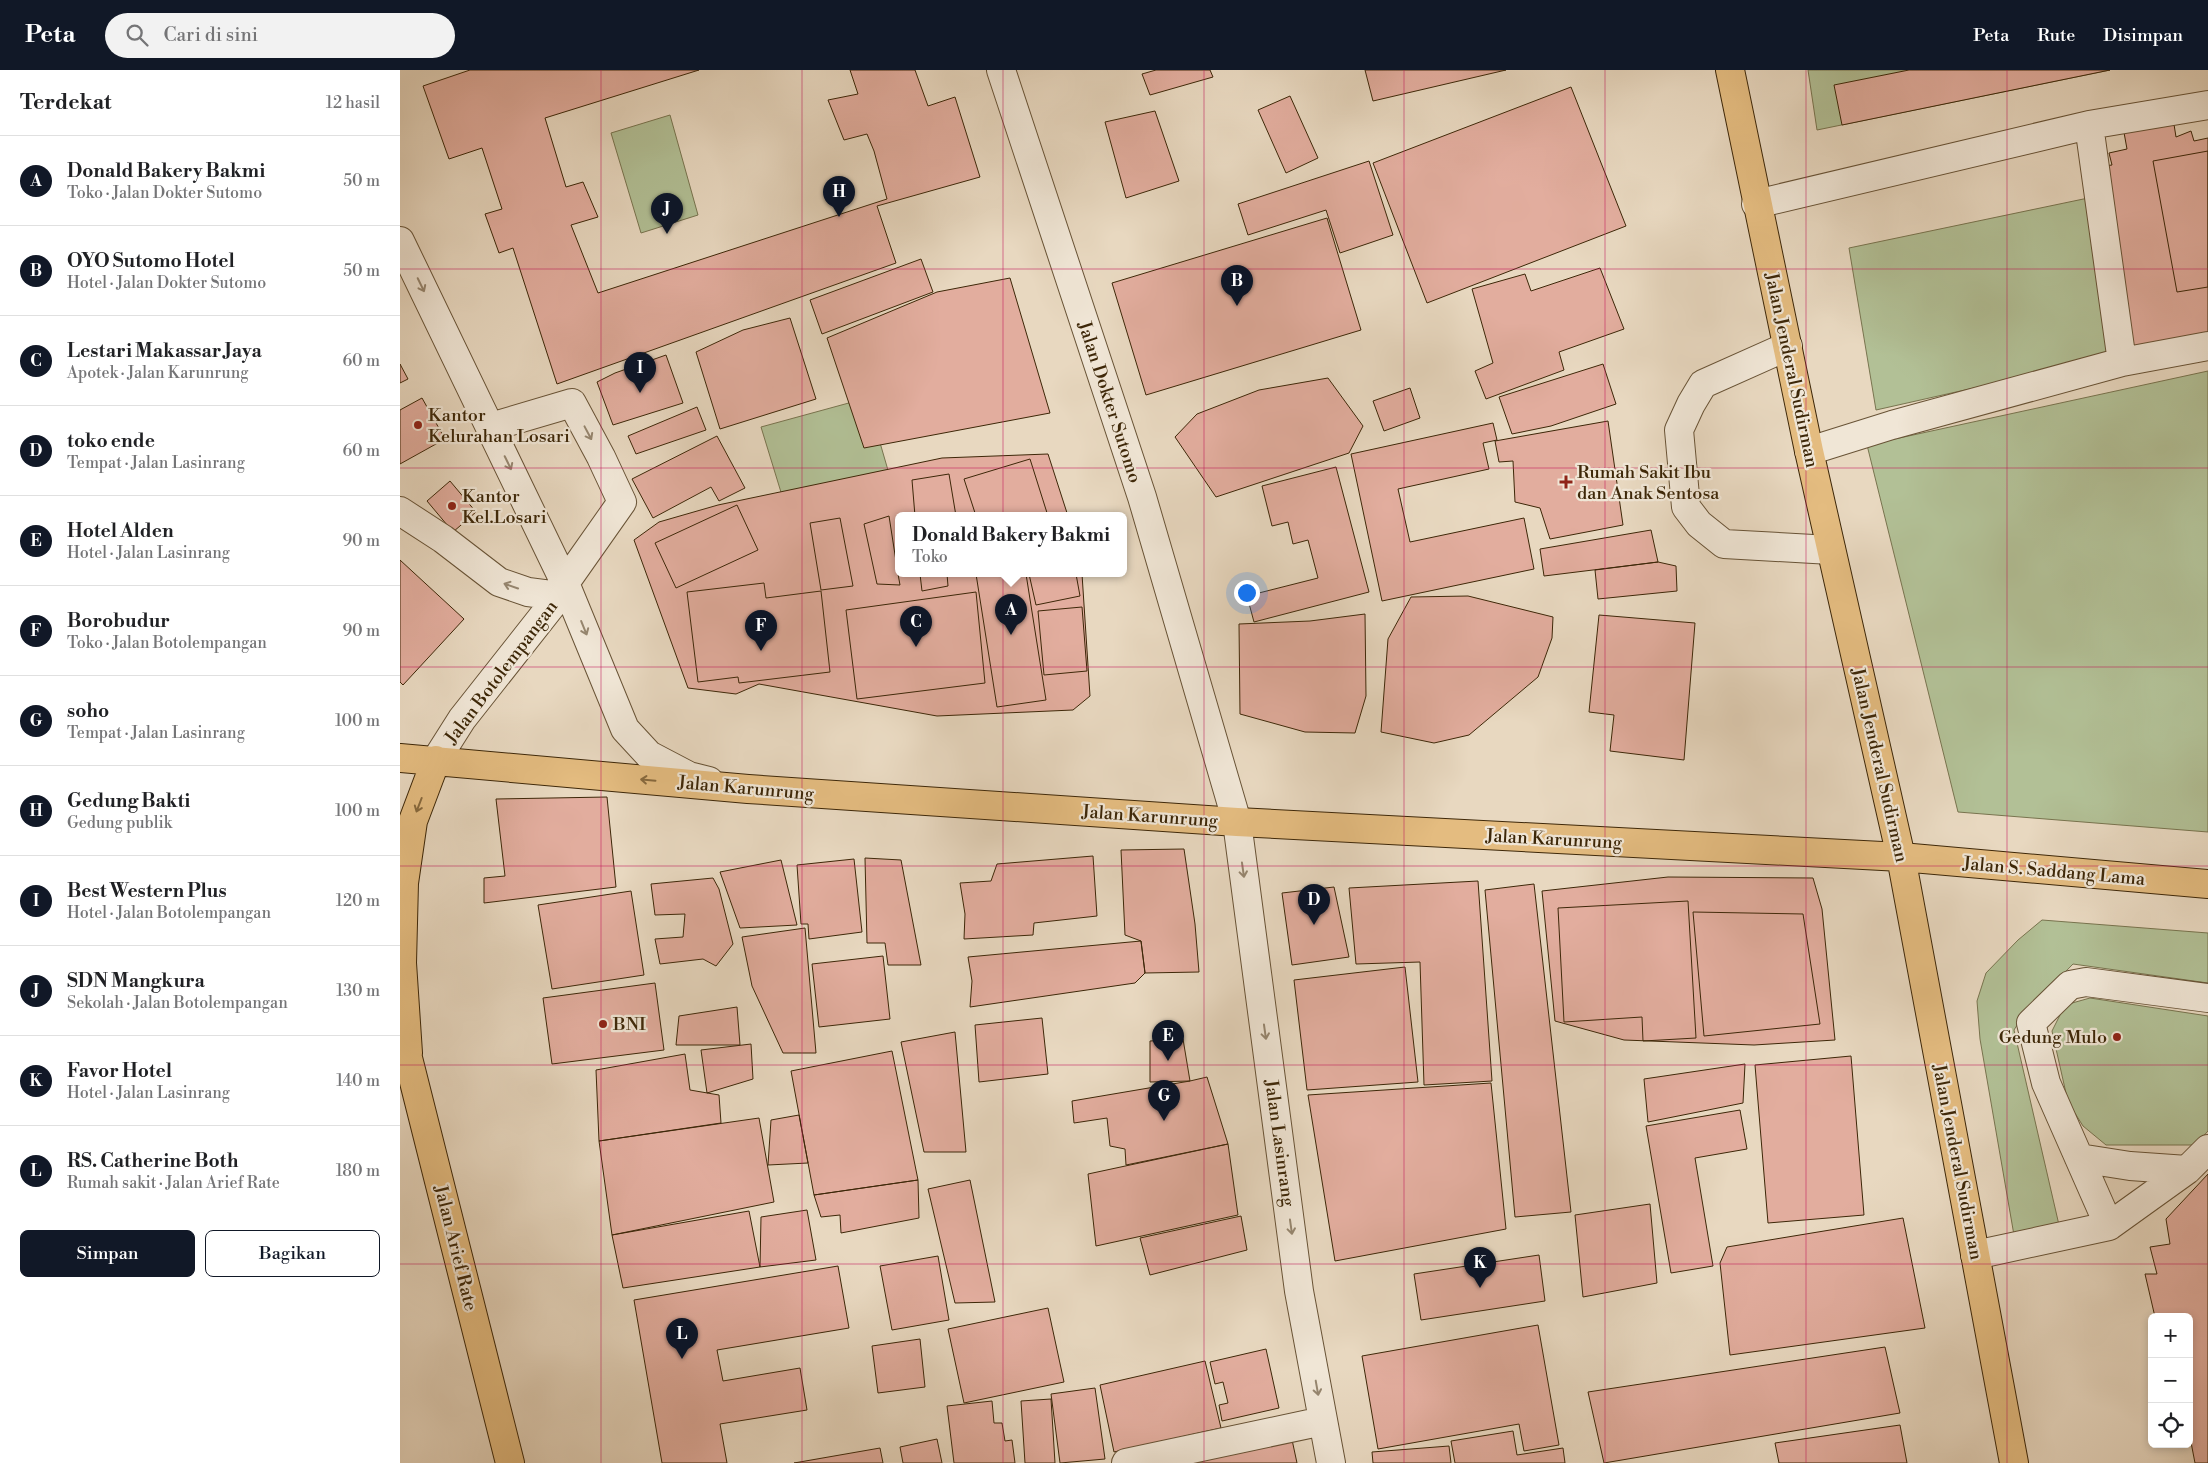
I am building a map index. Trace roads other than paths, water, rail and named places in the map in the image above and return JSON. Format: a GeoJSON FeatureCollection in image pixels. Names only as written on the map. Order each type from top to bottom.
{"type":"FeatureCollection","features":[{"type":"Feature","properties":{"kind":"main road","name":"Jalan Jenderal Sudirman"},"geometry":{"type":"LineString","coordinates":[[1730,70],[1756,204],[1809,450],[1900,857],[2014,1463]]}},
{"type":"Feature","properties":{"kind":"main road","name":"Jalan Karunrung"},"geometry":{"type":"LineString","coordinates":[[400,758],[748,789],[1237,822],[1900,857]]}},
{"type":"Feature","properties":{"kind":"main road","name":"Jalan Arief Rate"},"geometry":{"type":"LineString","coordinates":[[436,760],[413,821],[404,883],[402,964],[404,1046],[510,1463]]}},
{"type":"Feature","properties":{"kind":"main road","name":"Jalan S. Saddang Lama"},"geometry":{"type":"LineString","coordinates":[[1900,857],[2208,884]]}},
{"type":"Feature","properties":{"kind":"street","name":"Jalan Dokter Sutomo"},"geometry":{"type":"LineString","coordinates":[[1001,70],[1142,497],[1237,822]]}},
{"type":"Feature","properties":{"kind":"street"},"geometry":{"type":"LineString","coordinates":[[1756,204],[2089,125],[2208,105]]}},
{"type":"Feature","properties":{"kind":"street"},"geometry":{"type":"LineString","coordinates":[[2089,125],[2122,362]]}},
{"type":"Feature","properties":{"kind":"street","name":"Jalan Botolempangan"},"geometry":{"type":"LineString","coordinates":[[400,241],[491,427],[625,729],[649,755],[689,776],[748,789]]}},
{"type":"Feature","properties":{"kind":"street"},"geometry":{"type":"LineString","coordinates":[[1788,346],[1703,384],[1679,430],[1686,507],[1699,524],[1724,544],[1831,550]]}},
{"type":"Feature","properties":{"kind":"street"},"geometry":{"type":"LineString","coordinates":[[1809,450],[1892,425],[2122,362],[2208,346]]}},
{"type":"Feature","properties":{"kind":"street"},"geometry":{"type":"LineString","coordinates":[[400,511],[443,539],[499,582],[528,592],[562,590],[622,502],[602,457],[572,403],[491,427]]}},
{"type":"Feature","properties":{"kind":"street","name":"Jalan Botolempangan"},"geometry":{"type":"LineString","coordinates":[[436,760],[462,719],[562,590]]}},
{"type":"Feature","properties":{"kind":"street","name":"Jalan Lasinrang"},"geometry":{"type":"LineString","coordinates":[[1237,822],[1299,1291],[1331,1463]]}},
{"type":"Feature","properties":{"kind":"street"},"geometry":{"type":"LineString","coordinates":[[2108,1226],[2046,1083],[2031,1023],[2070,985],[2086,982],[2208,998]]}},
{"type":"Feature","properties":{"kind":"street"},"geometry":{"type":"LineString","coordinates":[[1975,1254],[2108,1226],[2187,1170],[2208,1149]]}},
{"type":"Feature","properties":{"kind":"street"},"geometry":{"type":"LineString","coordinates":[[2079,1158],[2130,1166],[2187,1170]]}},
{"type":"Feature","properties":{"kind":"street"},"geometry":{"type":"LineString","coordinates":[[1126,1463],[1323,1421]]}},
{"type":"Feature","properties":{"kind":"place","name":"Gedung Bakti"},"geometry":{"type":"Point","coordinates":[839,217]}},
{"type":"Feature","properties":{"kind":"place","name":"SDN Mangkura"},"geometry":{"type":"Point","coordinates":[667,234]}},
{"type":"Feature","properties":{"kind":"place","name":"OYO Sutomo Hotel"},"geometry":{"type":"Point","coordinates":[1237,306]}},
{"type":"Feature","properties":{"kind":"place","name":"Best Western Plus"},"geometry":{"type":"Point","coordinates":[640,393]}},
{"type":"Feature","properties":{"kind":"place","name":"Kantor Kelurahan Losari"},"geometry":{"type":"Point","coordinates":[418,425]}},
{"type":"Feature","properties":{"kind":"place","name":"Rumah Sakit Ibu dan Anak Sentosa"},"geometry":{"type":"Point","coordinates":[1566,482]}},
{"type":"Feature","properties":{"kind":"place","name":"Kantor Kel.Losari"},"geometry":{"type":"Point","coordinates":[452,506]}},
{"type":"Feature","properties":{"kind":"place","name":"Donald Bakery Bakmi"},"geometry":{"type":"Point","coordinates":[1011,635]}},
{"type":"Feature","properties":{"kind":"place","name":"Lestari Makassar Jaya"},"geometry":{"type":"Point","coordinates":[916,647]}},
{"type":"Feature","properties":{"kind":"place","name":"Borobudur"},"geometry":{"type":"Point","coordinates":[761,651]}},
{"type":"Feature","properties":{"kind":"place","name":"toko ende"},"geometry":{"type":"Point","coordinates":[1314,925]}},
{"type":"Feature","properties":{"kind":"place","name":"BNI"},"geometry":{"type":"Point","coordinates":[603,1024]}},
{"type":"Feature","properties":{"kind":"place","name":"Gedung Mulo"},"geometry":{"type":"Point","coordinates":[2117,1037]}},
{"type":"Feature","properties":{"kind":"place","name":"Hotel Alden"},"geometry":{"type":"Point","coordinates":[1168,1061]}},
{"type":"Feature","properties":{"kind":"place","name":"soho"},"geometry":{"type":"Point","coordinates":[1164,1121]}},
{"type":"Feature","properties":{"kind":"place","name":"Favor Hotel"},"geometry":{"type":"Point","coordinates":[1480,1288]}},
{"type":"Feature","properties":{"kind":"place","name":"RS. Catherine Both"},"geometry":{"type":"Point","coordinates":[682,1359]}}]}
